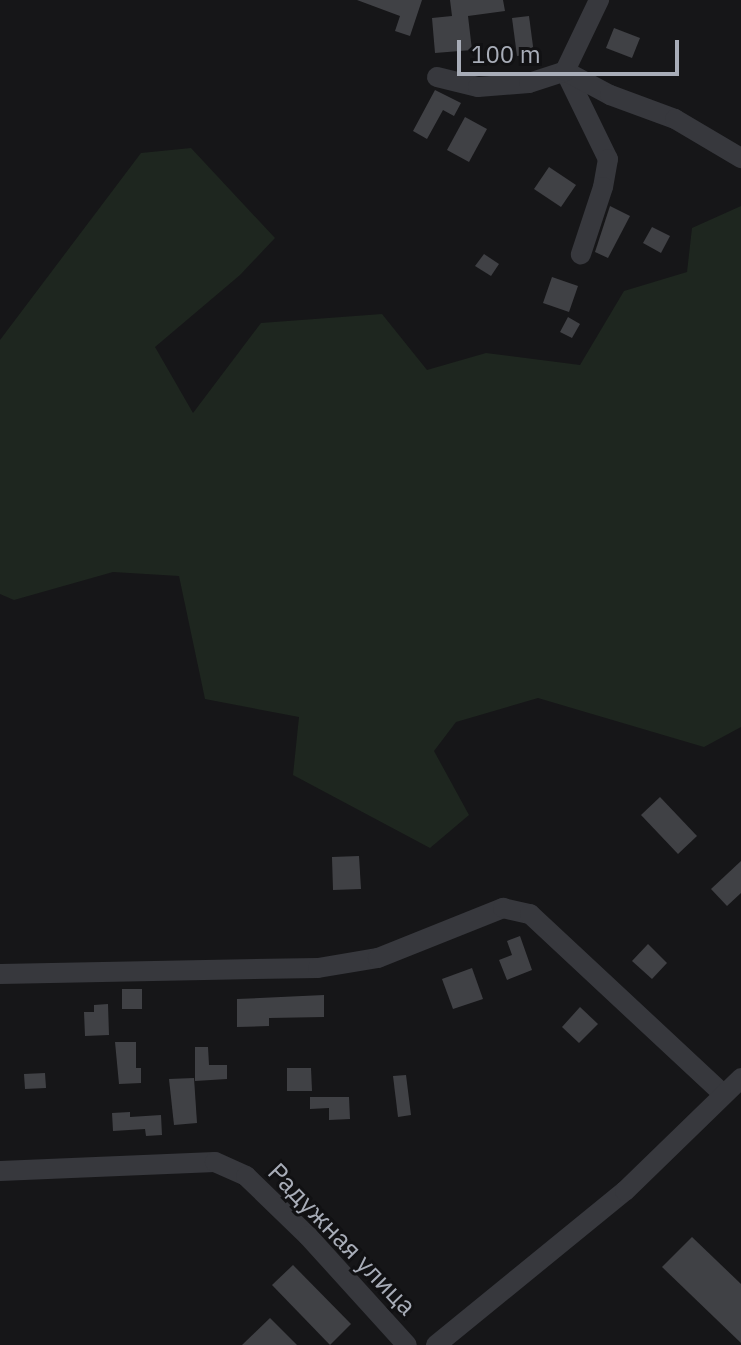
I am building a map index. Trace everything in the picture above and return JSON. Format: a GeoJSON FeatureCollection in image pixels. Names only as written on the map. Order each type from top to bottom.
{"type":"FeatureCollection","features":[{"type":"Feature","properties":{"kind":"street"},"geometry":{"type":"LineString","coordinates":[[437,77],[478,87],[529,83],[565,71],[599,0]]}},
{"type":"Feature","properties":{"kind":"street"},"geometry":{"type":"LineString","coordinates":[[565,71],[610,95],[675,119],[741,158]]}},
{"type":"Feature","properties":{"kind":"street"},"geometry":{"type":"LineString","coordinates":[[565,71],[608,159],[603,187],[581,254]]}},
{"type":"Feature","properties":{"kind":"street"},"geometry":{"type":"LineString","coordinates":[[0,974],[318,968],[378,958],[503,908],[530,914],[723,1094]]}},
{"type":"Feature","properties":{"kind":"street"},"geometry":{"type":"LineString","coordinates":[[436,1345],[625,1191],[741,1078]]}},
{"type":"Feature","properties":{"kind":"street","name":"Радужная улица"},"geometry":{"type":"LineString","coordinates":[[0,1171],[215,1162],[246,1176],[308,1236],[407,1345]]}},
{"type":"Feature","properties":{"kind":"shaded area"},"geometry":{"type":"Polygon","coordinates":[[[191,148],[275,238],[240,275],[155,347],[193,413],[261,323],[382,314],[427,370],[486,353],[580,365],[624,291],[687,272],[692,228],[741,206],[741,727],[704,747],[538,698],[456,722],[434,751],[469,815],[430,848],[293,775],[299,717],[205,699],[179,576],[113,572],[14,600],[0,594],[0,340],[141,153],[191,148]]]}},
{"type":"Feature","properties":{"kind":"building"},"geometry":{"type":"Polygon","coordinates":[[[357,0],[422,0],[410,36],[395,31],[400,16],[357,0]]]}},
{"type":"Feature","properties":{"kind":"building"},"geometry":{"type":"Polygon","coordinates":[[[450,0],[503,0],[505,11],[468,16],[472,50],[435,53],[432,18],[452,16],[450,0]]]}},
{"type":"Feature","properties":{"kind":"building"},"geometry":{"type":"Polygon","coordinates":[[[529,16],[534,54],[517,56],[512,18],[529,16]]]}},
{"type":"Feature","properties":{"kind":"building"},"geometry":{"type":"Polygon","coordinates":[[[614,28],[640,38],[632,58],[606,48],[614,28]]]}},
{"type":"Feature","properties":{"kind":"building"},"geometry":{"type":"Polygon","coordinates":[[[435,90],[461,103],[454,116],[443,110],[427,139],[413,131],[435,90]]]}},
{"type":"Feature","properties":{"kind":"building"},"geometry":{"type":"Polygon","coordinates":[[[465,117],[487,129],[469,162],[447,150],[465,117]]]}},
{"type":"Feature","properties":{"kind":"building"},"geometry":{"type":"Polygon","coordinates":[[[549,167],[576,185],[561,207],[534,189],[549,167]]]}},
{"type":"Feature","properties":{"kind":"building"},"geometry":{"type":"Polygon","coordinates":[[[610,206],[630,216],[608,258],[595,252],[610,206]]]}},
{"type":"Feature","properties":{"kind":"building"},"geometry":{"type":"Polygon","coordinates":[[[652,227],[670,236],[661,253],[643,243],[652,227]]]}},
{"type":"Feature","properties":{"kind":"building"},"geometry":{"type":"Polygon","coordinates":[[[484,254],[499,264],[491,276],[475,266],[484,254]]]}},
{"type":"Feature","properties":{"kind":"building"},"geometry":{"type":"Polygon","coordinates":[[[552,277],[578,286],[569,312],[543,303],[552,277]]]}},
{"type":"Feature","properties":{"kind":"building"},"geometry":{"type":"Polygon","coordinates":[[[568,317],[580,324],[572,338],[560,332],[568,317]]]}},
{"type":"Feature","properties":{"kind":"building"},"geometry":{"type":"Polygon","coordinates":[[[660,797],[697,836],[678,854],[641,815],[660,797]]]}},
{"type":"Feature","properties":{"kind":"building"},"geometry":{"type":"Polygon","coordinates":[[[359,856],[361,889],[333,890],[332,857],[359,856]]]}},
{"type":"Feature","properties":{"kind":"building"},"geometry":{"type":"Polygon","coordinates":[[[741,861],[741,893],[727,906],[711,889],[741,861]]]}},
{"type":"Feature","properties":{"kind":"building"},"geometry":{"type":"Polygon","coordinates":[[[520,936],[532,970],[507,980],[499,960],[512,955],[507,941],[520,936]]]}},
{"type":"Feature","properties":{"kind":"building"},"geometry":{"type":"Polygon","coordinates":[[[648,944],[667,963],[652,979],[632,961],[648,944]]]}},
{"type":"Feature","properties":{"kind":"building"},"geometry":{"type":"Polygon","coordinates":[[[472,968],[483,999],[453,1009],[442,979],[472,968]]]}},
{"type":"Feature","properties":{"kind":"building"},"geometry":{"type":"Polygon","coordinates":[[[122,989],[142,989],[142,1009],[122,1009],[122,989]]]}},
{"type":"Feature","properties":{"kind":"building"},"geometry":{"type":"Polygon","coordinates":[[[324,995],[324,1017],[269,1018],[269,1026],[237,1027],[237,999],[324,995]]]}},
{"type":"Feature","properties":{"kind":"building"},"geometry":{"type":"Polygon","coordinates":[[[108,1004],[109,1035],[85,1036],[84,1012],[94,1012],[94,1005],[108,1004]]]}},
{"type":"Feature","properties":{"kind":"building"},"geometry":{"type":"Polygon","coordinates":[[[580,1007],[598,1024],[579,1043],[562,1027],[580,1007]]]}},
{"type":"Feature","properties":{"kind":"building"},"geometry":{"type":"Polygon","coordinates":[[[115,1042],[136,1042],[136,1068],[141,1068],[141,1083],[119,1084],[115,1042]]]}},
{"type":"Feature","properties":{"kind":"building"},"geometry":{"type":"Polygon","coordinates":[[[195,1047],[208,1047],[209,1065],[227,1065],[227,1079],[195,1081],[195,1047]]]}},
{"type":"Feature","properties":{"kind":"building"},"geometry":{"type":"Polygon","coordinates":[[[287,1068],[311,1068],[312,1091],[287,1091],[287,1068]]]}},
{"type":"Feature","properties":{"kind":"building"},"geometry":{"type":"Polygon","coordinates":[[[45,1073],[46,1088],[25,1089],[24,1074],[45,1073]]]}},
{"type":"Feature","properties":{"kind":"building"},"geometry":{"type":"Polygon","coordinates":[[[406,1075],[411,1115],[398,1117],[393,1076],[406,1075]]]}},
{"type":"Feature","properties":{"kind":"building"},"geometry":{"type":"Polygon","coordinates":[[[194,1078],[197,1123],[174,1125],[169,1079],[194,1078]]]}},
{"type":"Feature","properties":{"kind":"building"},"geometry":{"type":"Polygon","coordinates":[[[310,1097],[349,1097],[350,1119],[329,1120],[329,1108],[310,1109],[310,1097]]]}},
{"type":"Feature","properties":{"kind":"building"},"geometry":{"type":"Polygon","coordinates":[[[130,1112],[130,1117],[161,1115],[162,1135],[146,1136],[145,1129],[113,1131],[112,1113],[130,1112]]]}},
{"type":"Feature","properties":{"kind":"building"},"geometry":{"type":"Polygon","coordinates":[[[692,1237],[741,1284],[741,1343],[662,1267],[692,1237]]]}},
{"type":"Feature","properties":{"kind":"building"},"geometry":{"type":"Polygon","coordinates":[[[293,1265],[351,1324],[330,1345],[272,1285],[293,1265]]]}},
{"type":"Feature","properties":{"kind":"building"},"geometry":{"type":"Polygon","coordinates":[[[270,1318],[297,1345],[242,1345],[270,1318]]]}}]}
